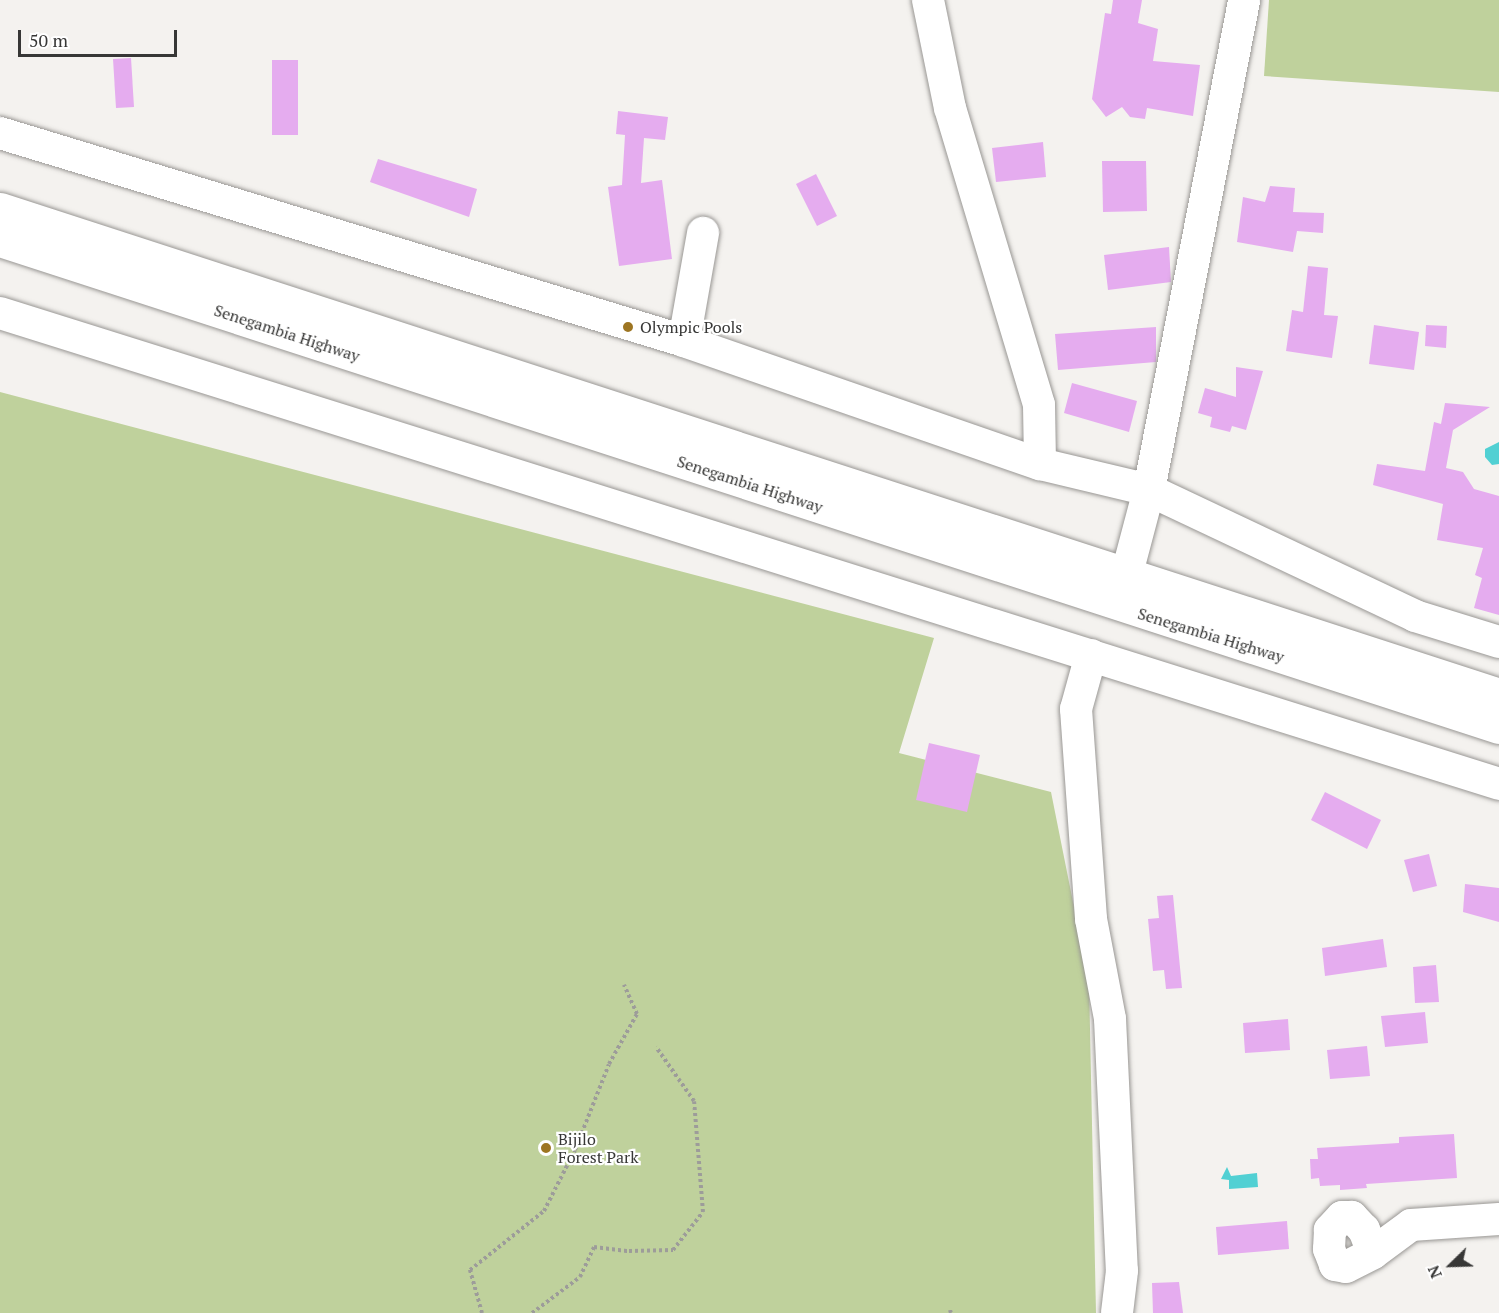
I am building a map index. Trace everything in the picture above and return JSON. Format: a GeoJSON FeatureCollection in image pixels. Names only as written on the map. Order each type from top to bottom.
{"type":"FeatureCollection","features":[{"type":"Feature","properties":{"kind":"main road","name":"Senegambia Highway"},"geometry":{"type":"LineString","coordinates":[[0,209],[1126,577],[1499,695]]}},
{"type":"Feature","properties":{"kind":"main road","name":"Senegambia Highway"},"geometry":{"type":"LineString","coordinates":[[0,240],[1499,727]]}},
{"type":"Feature","properties":{"kind":"street"},"geometry":{"type":"LineString","coordinates":[[928,0],[950,108],[1039,405],[1040,464]]}},
{"type":"Feature","properties":{"kind":"street"},"geometry":{"type":"LineString","coordinates":[[1126,577],[1149,490],[1244,0]]}},
{"type":"Feature","properties":{"kind":"street"},"geometry":{"type":"LineString","coordinates":[[0,133],[684,341],[1040,464],[1149,490],[1415,616],[1499,642]]}},
{"type":"Feature","properties":{"kind":"street"},"geometry":{"type":"LineString","coordinates":[[684,341],[703,233]]}},
{"type":"Feature","properties":{"kind":"street"},"geometry":{"type":"LineString","coordinates":[[0,313],[1499,784]]}},
{"type":"Feature","properties":{"kind":"street"},"geometry":{"type":"LineString","coordinates":[[1091,655],[1076,709],[1091,919],[1110,1019],[1122,1271],[1117,1313]]}},
{"type":"Feature","properties":{"kind":"street"},"geometry":{"type":"LineString","coordinates":[[1373,1253],[1411,1225],[1499,1219]]}},
{"type":"Feature","properties":{"kind":"path"},"geometry":{"type":"LineString","coordinates":[[482,1313],[470,1270],[544,1211],[575,1150],[609,1064],[637,1014],[624,985]]}},
{"type":"Feature","properties":{"kind":"path"},"geometry":{"type":"LineString","coordinates":[[532,1313],[580,1277],[594,1247],[629,1251],[673,1250],[704,1212],[694,1101],[656,1047]]}},
{"type":"Feature","properties":{"kind":"green space"},"geometry":{"type":"Polygon","coordinates":[[[1269,0],[1499,0],[1499,92],[1264,76],[1269,0]]]}},
{"type":"Feature","properties":{"kind":"green space"},"geometry":{"type":"Polygon","coordinates":[[[0,392],[934,638],[899,753],[1051,792],[1089,982],[1096,1313],[0,1313],[0,392]]]}},
{"type":"Feature","properties":{"kind":"water"},"geometry":{"type":"Polygon","coordinates":[[[1499,442],[1499,464],[1492,465],[1485,457],[1485,449],[1499,442]]]}},
{"type":"Feature","properties":{"kind":"water"},"geometry":{"type":"Polygon","coordinates":[[[1227,1167],[1231,1176],[1257,1173],[1258,1187],[1229,1189],[1229,1180],[1221,1179],[1227,1167]]]}},
{"type":"Feature","properties":{"kind":"building"},"geometry":{"type":"Polygon","coordinates":[[[1113,0],[1142,0],[1138,23],[1158,29],[1153,61],[1200,65],[1193,116],[1147,108],[1145,119],[1130,117],[1122,107],[1106,117],[1092,99],[1105,13],[1111,14],[1113,0]]]}},
{"type":"Feature","properties":{"kind":"building"},"geometry":{"type":"Polygon","coordinates":[[[131,58],[134,107],[116,108],[113,59],[131,58]]]}},
{"type":"Feature","properties":{"kind":"building"},"geometry":{"type":"Polygon","coordinates":[[[272,60],[298,60],[298,135],[272,135],[272,60]]]}},
{"type":"Feature","properties":{"kind":"building"},"geometry":{"type":"Polygon","coordinates":[[[618,111],[668,117],[665,140],[644,138],[641,183],[662,180],[672,259],[619,266],[608,187],[622,185],[625,135],[616,134],[618,111]]]}},
{"type":"Feature","properties":{"kind":"building"},"geometry":{"type":"Polygon","coordinates":[[[1043,142],[1046,177],[996,182],[992,148],[1043,142]]]}},
{"type":"Feature","properties":{"kind":"building"},"geometry":{"type":"Polygon","coordinates":[[[378,159],[477,189],[469,217],[370,182],[378,159]]]}},
{"type":"Feature","properties":{"kind":"building"},"geometry":{"type":"Polygon","coordinates":[[[1102,161],[1146,161],[1147,211],[1103,212],[1102,161]]]}},
{"type":"Feature","properties":{"kind":"building"},"geometry":{"type":"Polygon","coordinates":[[[816,174],[837,216],[817,226],[796,184],[816,174]]]}},
{"type":"Feature","properties":{"kind":"building"},"geometry":{"type":"Polygon","coordinates":[[[1270,186],[1295,188],[1293,212],[1324,213],[1323,233],[1297,231],[1293,252],[1237,242],[1243,197],[1265,202],[1270,186]]]}},
{"type":"Feature","properties":{"kind":"building"},"geometry":{"type":"Polygon","coordinates":[[[1169,247],[1171,282],[1108,290],[1104,255],[1169,247]]]}},
{"type":"Feature","properties":{"kind":"building"},"geometry":{"type":"Polygon","coordinates":[[[1308,266],[1328,268],[1324,315],[1338,316],[1332,358],[1286,351],[1292,310],[1303,312],[1308,266]]]}},
{"type":"Feature","properties":{"kind":"building"},"geometry":{"type":"Polygon","coordinates":[[[1374,325],[1419,332],[1414,370],[1369,364],[1374,325]]]}},
{"type":"Feature","properties":{"kind":"building"},"geometry":{"type":"Polygon","coordinates":[[[1426,325],[1447,326],[1446,348],[1425,346],[1426,325]]]}},
{"type":"Feature","properties":{"kind":"building"},"geometry":{"type":"Polygon","coordinates":[[[1156,327],[1156,362],[1058,370],[1055,334],[1156,327]]]}},
{"type":"Feature","properties":{"kind":"building"},"geometry":{"type":"Polygon","coordinates":[[[1236,367],[1263,371],[1246,430],[1232,426],[1230,432],[1210,427],[1212,417],[1198,413],[1205,388],[1236,397],[1236,367]]]}},
{"type":"Feature","properties":{"kind":"building"},"geometry":{"type":"Polygon","coordinates":[[[1072,383],[1137,401],[1129,432],[1064,413],[1072,383]]]}},
{"type":"Feature","properties":{"kind":"building"},"geometry":{"type":"Polygon","coordinates":[[[1445,403],[1490,407],[1453,430],[1446,468],[1463,472],[1474,489],[1499,496],[1499,615],[1474,608],[1482,578],[1475,575],[1483,548],[1437,540],[1443,504],[1373,485],[1377,464],[1425,471],[1434,422],[1441,424],[1445,403]]]}},
{"type":"Feature","properties":{"kind":"building"},"geometry":{"type":"Polygon","coordinates":[[[929,743],[980,755],[967,812],[916,800],[929,743]]]}},
{"type":"Feature","properties":{"kind":"building"},"geometry":{"type":"Polygon","coordinates":[[[1325,792],[1381,820],[1367,849],[1311,820],[1325,792]]]}},
{"type":"Feature","properties":{"kind":"building"},"geometry":{"type":"Polygon","coordinates":[[[1429,854],[1437,886],[1413,892],[1404,860],[1429,854]]]}},
{"type":"Feature","properties":{"kind":"building"},"geometry":{"type":"Polygon","coordinates":[[[1465,884],[1499,888],[1499,922],[1463,912],[1465,884]]]}},
{"type":"Feature","properties":{"kind":"building"},"geometry":{"type":"Polygon","coordinates":[[[1173,895],[1182,988],[1166,989],[1164,970],[1153,971],[1148,919],[1159,918],[1157,896],[1173,895]]]}},
{"type":"Feature","properties":{"kind":"building"},"geometry":{"type":"Polygon","coordinates":[[[1383,939],[1387,967],[1325,976],[1322,948],[1383,939]]]}},
{"type":"Feature","properties":{"kind":"building"},"geometry":{"type":"Polygon","coordinates":[[[1436,965],[1439,1002],[1415,1003],[1413,967],[1436,965]]]}},
{"type":"Feature","properties":{"kind":"building"},"geometry":{"type":"Polygon","coordinates":[[[1425,1012],[1428,1043],[1385,1047],[1381,1016],[1425,1012]]]}},
{"type":"Feature","properties":{"kind":"building"},"geometry":{"type":"Polygon","coordinates":[[[1288,1019],[1290,1050],[1245,1053],[1243,1023],[1288,1019]]]}},
{"type":"Feature","properties":{"kind":"building"},"geometry":{"type":"Polygon","coordinates":[[[1367,1046],[1370,1076],[1330,1079],[1327,1050],[1367,1046]]]}},
{"type":"Feature","properties":{"kind":"building"},"geometry":{"type":"Polygon","coordinates":[[[1454,1134],[1457,1178],[1366,1184],[1367,1188],[1340,1190],[1340,1185],[1320,1186],[1319,1178],[1311,1179],[1310,1159],[1318,1159],[1317,1148],[1399,1143],[1399,1137],[1454,1134]]]}},
{"type":"Feature","properties":{"kind":"building"},"geometry":{"type":"Polygon","coordinates":[[[1287,1221],[1289,1249],[1218,1255],[1216,1227],[1287,1221]]]}},
{"type":"Feature","properties":{"kind":"building"},"geometry":{"type":"Polygon","coordinates":[[[1179,1282],[1183,1313],[1153,1313],[1152,1283],[1179,1282]]]}},
{"type":"Feature","properties":{"kind":"place","name":"Olympic Pools"},"geometry":{"type":"Point","coordinates":[628,327]}},
{"type":"Feature","properties":{"kind":"place","name":"Bijilo Forest Park"},"geometry":{"type":"Point","coordinates":[546,1148]}}]}
